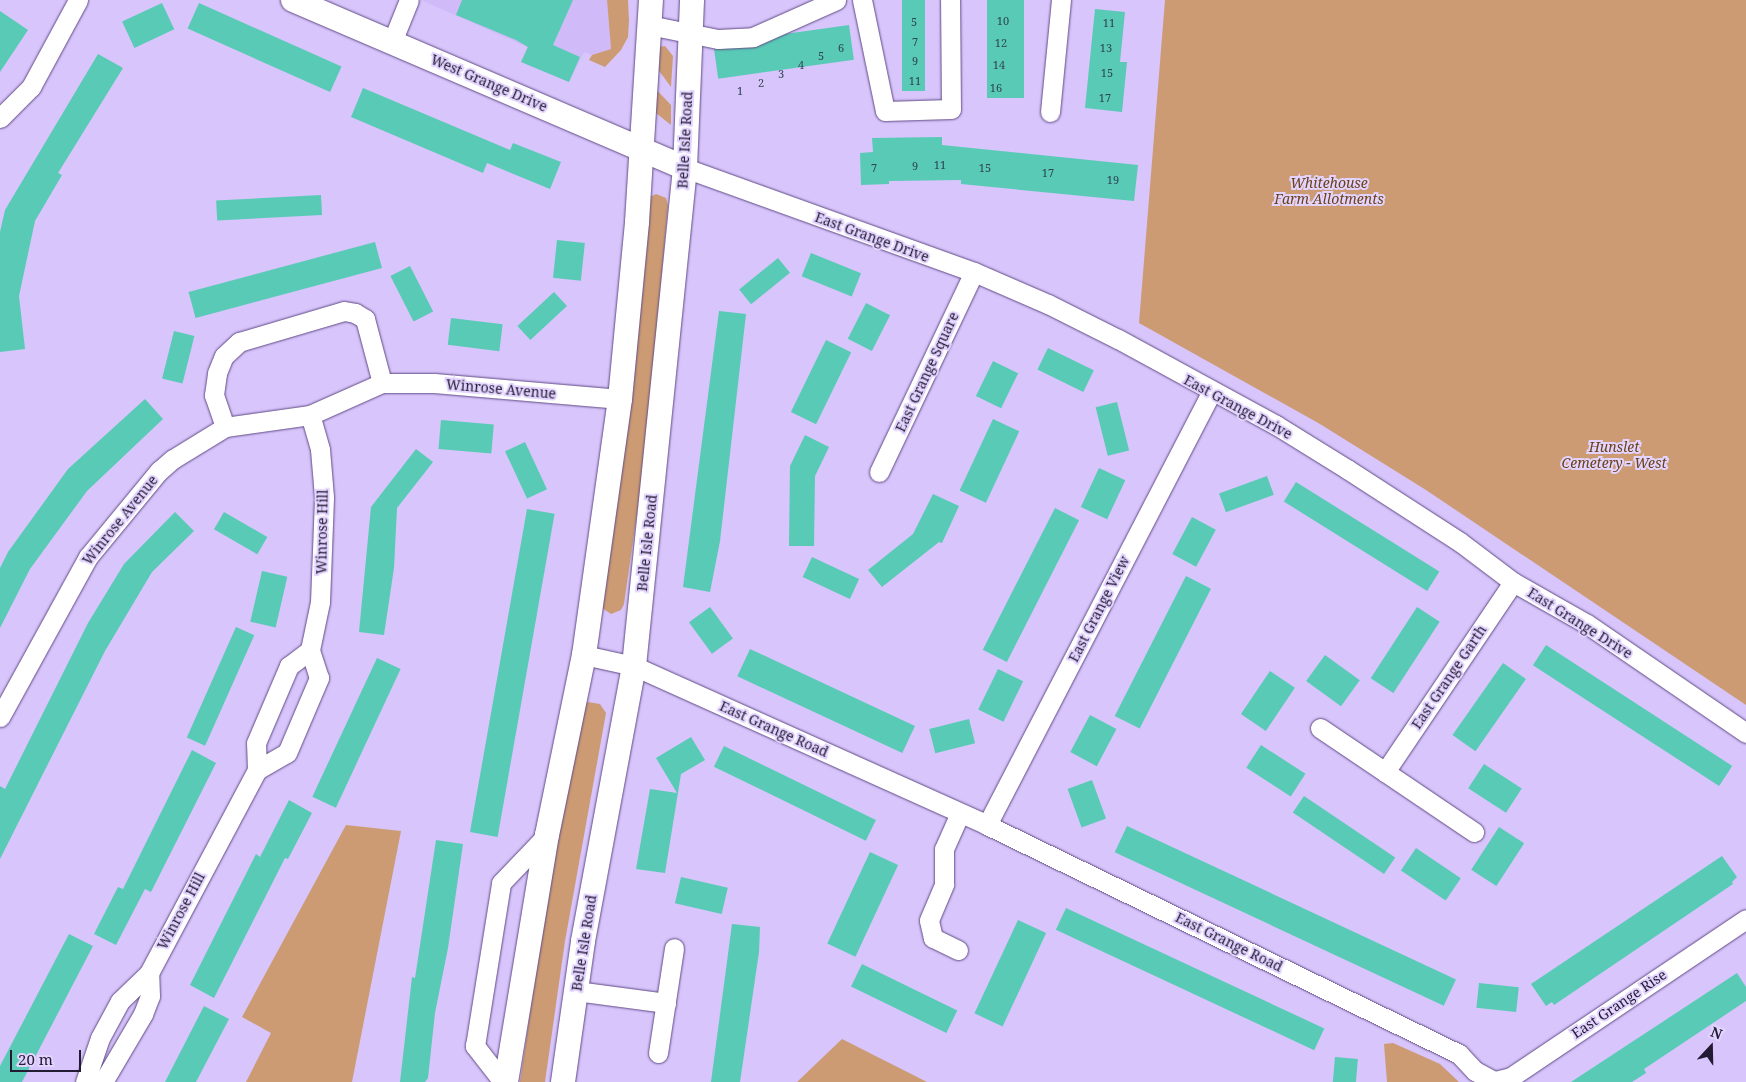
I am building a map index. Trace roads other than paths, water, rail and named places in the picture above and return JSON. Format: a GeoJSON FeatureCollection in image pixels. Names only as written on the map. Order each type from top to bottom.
{"type":"FeatureCollection","features":[{"type":"Feature","properties":{"kind":"street"},"geometry":{"type":"LineString","coordinates":[[0,118],[31,86],[68,24],[78,0]]}},
{"type":"Feature","properties":{"kind":"street","name":"West Grange Drive"},"geometry":{"type":"LineString","coordinates":[[293,0],[685,168]]}},
{"type":"Feature","properties":{"kind":"street"},"geometry":{"type":"LineString","coordinates":[[392,42],[409,0]]}},
{"type":"Feature","properties":{"kind":"street"},"geometry":{"type":"LineString","coordinates":[[505,1082],[547,835],[584,654],[620,399],[637,222],[651,0]]}},
{"type":"Feature","properties":{"kind":"street","name":"Belle Isle Road"},"geometry":{"type":"LineString","coordinates":[[563,1082],[576,991],[634,666],[685,168],[692,0]]}},
{"type":"Feature","properties":{"kind":"street"},"geometry":{"type":"LineString","coordinates":[[649,25],[718,39],[753,37],[836,0]]}},
{"type":"Feature","properties":{"kind":"street"},"geometry":{"type":"LineString","coordinates":[[862,0],[885,111],[951,109],[950,0]]}},
{"type":"Feature","properties":{"kind":"street"},"geometry":{"type":"LineString","coordinates":[[1050,112],[1061,0]]}},
{"type":"Feature","properties":{"kind":"street","name":"East Grange Drive"},"geometry":{"type":"LineString","coordinates":[[685,168],[974,272],[1100,330],[1211,393],[1276,425],[1347,469],[1460,542],[1513,582],[1587,624],[1746,733]]}},
{"type":"Feature","properties":{"kind":"street","name":"East Grange Square"},"geometry":{"type":"LineString","coordinates":[[879,472],[974,272]]}},
{"type":"Feature","properties":{"kind":"street"},"geometry":{"type":"LineString","coordinates":[[225,427],[214,395],[217,373],[224,356],[239,342],[344,311],[355,313],[365,320],[382,383]]}},
{"type":"Feature","properties":{"kind":"street","name":"Winrose Avenue"},"geometry":{"type":"LineString","coordinates":[[0,717],[88,557],[172,459],[225,427],[310,414],[382,383],[434,383],[620,399]]}},
{"type":"Feature","properties":{"kind":"street","name":"East Grange View"},"geometry":{"type":"LineString","coordinates":[[987,825],[1211,393]]}},
{"type":"Feature","properties":{"kind":"street","name":"Winrose Hill"},"geometry":{"type":"LineString","coordinates":[[256,770],[287,753],[319,678],[310,650],[320,602],[324,523],[320,449],[310,414]]}},
{"type":"Feature","properties":{"kind":"street","name":"East Grange Garth"},"geometry":{"type":"LineString","coordinates":[[1385,772],[1513,582]]}},
{"type":"Feature","properties":{"kind":"street","name":"Winrose Hill"},"geometry":{"type":"LineString","coordinates":[[85,1082],[100,1038],[120,1001],[148,973],[256,770],[256,742],[289,666],[310,650]]}},
{"type":"Feature","properties":{"kind":"street","name":"East Grange Road"},"geometry":{"type":"LineString","coordinates":[[584,654],[634,666],[987,825],[1459,1054],[1475,1071],[1492,1081]]}},
{"type":"Feature","properties":{"kind":"street"},"geometry":{"type":"LineString","coordinates":[[1320,728],[1474,832]]}},
{"type":"Feature","properties":{"kind":"street"},"geometry":{"type":"LineString","coordinates":[[958,950],[933,938],[928,920],[944,884],[944,849],[960,813]]}},
{"type":"Feature","properties":{"kind":"street"},"geometry":{"type":"LineString","coordinates":[[505,1082],[475,1046],[501,883],[547,835]]}},
{"type":"Feature","properties":{"kind":"street","name":"East Grange Rise"},"geometry":{"type":"LineString","coordinates":[[1492,1081],[1511,1076],[1746,920]]}},
{"type":"Feature","properties":{"kind":"street"},"geometry":{"type":"LineString","coordinates":[[658,1053],[674,948]]}},
{"type":"Feature","properties":{"kind":"street"},"geometry":{"type":"LineString","coordinates":[[103,1082],[143,1014],[150,996],[148,973]]}},
{"type":"Feature","properties":{"kind":"street"},"geometry":{"type":"LineString","coordinates":[[576,991],[666,1003]]}},
{"type":"Feature","properties":{"kind":"park label","name":"Whitehouse Farm Allotments"},"geometry":{"type":"Point","coordinates":[1329,192]}},
{"type":"Feature","properties":{"kind":"park label","name":"Hunslet Cemetery - West"},"geometry":{"type":"Point","coordinates":[1614,456]}}]}
